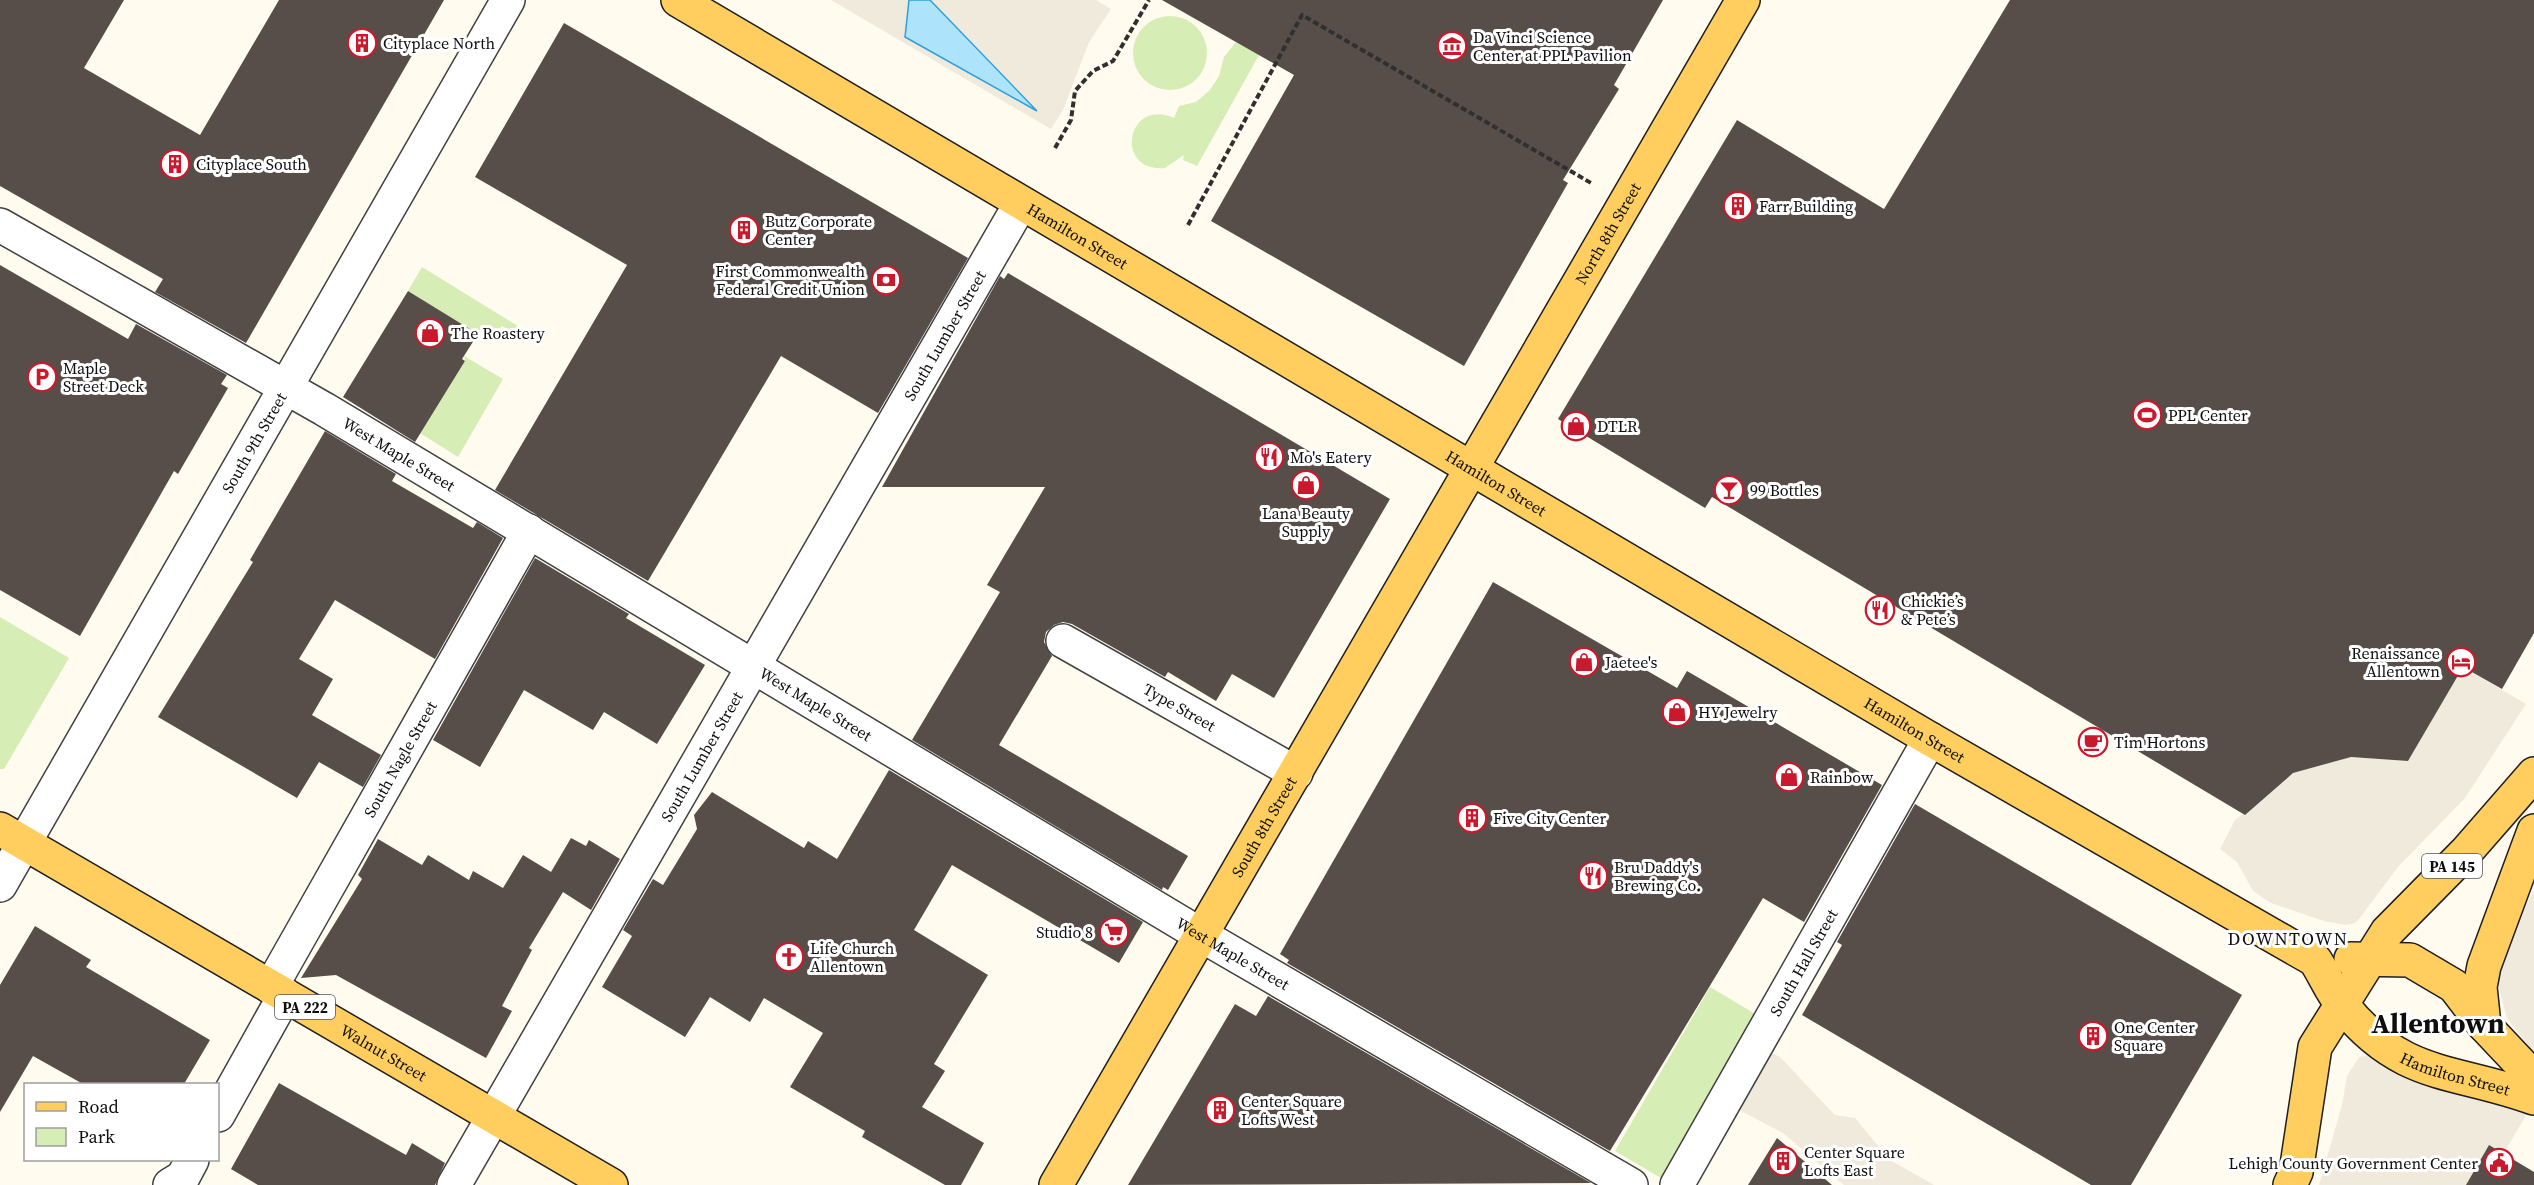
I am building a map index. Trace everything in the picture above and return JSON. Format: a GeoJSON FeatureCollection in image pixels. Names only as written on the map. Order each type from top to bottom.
{"type":"FeatureCollection","features":[{"type":"Feature","properties":{"kind":"main road","name":"Hamilton Street"},"geometry":{"type":"LineString","coordinates":[[678,0],[1930,739],[2315,960],[2342,1005],[2373,1040],[2408,1062],[2534,1098]]}},
{"type":"Feature","properties":{"kind":"main road","name":"North 8th Street"},"geometry":{"type":"LineString","coordinates":[[1473,469],[1743,0]]}},
{"type":"Feature","properties":{"kind":"main road","name":"South 8th Street"},"geometry":{"type":"LineString","coordinates":[[1056,1185],[1473,469]]}},
{"type":"Feature","properties":{"kind":"main road","name":"PA 145"},"geometry":{"type":"LineString","coordinates":[[2290,1185],[2296,1172],[2315,1047],[2387,932],[2466,852],[2534,774]]}},
{"type":"Feature","properties":{"kind":"main road"},"geometry":{"type":"LineString","coordinates":[[2484,1025],[2480,987],[2484,966],[2534,831]]}},
{"type":"Feature","properties":{"kind":"main road","name":"Walnut Street"},"geometry":{"type":"LineString","coordinates":[[12,836],[611,1185]]}},
{"type":"Feature","properties":{"kind":"main road","name":"Hamilton Street"},"geometry":{"type":"LineString","coordinates":[[2315,960],[2371,958],[2410,960],[2454,986],[2484,1025],[2534,1078]]}},
{"type":"Feature","properties":{"kind":"street","name":"South 9th Street"},"geometry":{"type":"LineString","coordinates":[[0,885],[12,836],[286,387],[508,0]]}},
{"type":"Feature","properties":{"kind":"street","name":"South Lumber Street"},"geometry":{"type":"LineString","coordinates":[[454,1185],[1021,203]]}},
{"type":"Feature","properties":{"kind":"street","name":"West Maple Street"},"geometry":{"type":"LineString","coordinates":[[0,225],[286,387],[1202,935],[1631,1185]]}},
{"type":"Feature","properties":{"kind":"street","name":"South Nagle Street"},"geometry":{"type":"LineString","coordinates":[[219,1113],[278,991],[529,531]]}},
{"type":"Feature","properties":{"kind":"street","name":"Type Street"},"geometry":{"type":"LineString","coordinates":[[1062,641],[1296,773]]}},
{"type":"Feature","properties":{"kind":"street","name":"South Hall Street"},"geometry":{"type":"LineString","coordinates":[[1677,1185],[1930,739]]}},
{"type":"Feature","properties":{"kind":"path"},"geometry":{"type":"LineString","coordinates":[[1055,148],[1071,120],[1075,91],[1093,71],[1113,62],[1149,0]]}},
{"type":"Feature","properties":{"kind":"path"},"geometry":{"type":"LineString","coordinates":[[1188,225],[1302,15],[1625,204]]}},
{"type":"Feature","properties":{"kind":"green space"},"geometry":{"type":"Polygon","coordinates":[[[1170,16],[1191,22],[1201,32],[1207,53],[1201,74],[1191,84],[1170,90],[1149,84],[1139,74],[1133,53],[1139,32],[1149,22],[1170,16]]]}},
{"type":"Feature","properties":{"kind":"green space"},"geometry":{"type":"Polygon","coordinates":[[[1236,42],[1259,55],[1197,166],[1183,160],[1184,155],[1165,168],[1149,166],[1138,159],[1133,149],[1132,137],[1137,126],[1145,118],[1158,114],[1174,118],[1179,106],[1196,102],[1210,90],[1219,76],[1224,57],[1236,42]]]}},
{"type":"Feature","properties":{"kind":"green space"},"geometry":{"type":"Polygon","coordinates":[[[422,267],[529,333],[525,340],[502,326],[494,337],[481,329],[478,334],[408,291],[422,267]]]}},
{"type":"Feature","properties":{"kind":"green space"},"geometry":{"type":"Polygon","coordinates":[[[464,356],[503,379],[458,457],[420,433],[465,361],[464,356]]]}},
{"type":"Feature","properties":{"kind":"green space"},"geometry":{"type":"Polygon","coordinates":[[[0,617],[69,658],[4,769],[0,769],[0,617]]]}},
{"type":"Feature","properties":{"kind":"green space"},"geometry":{"type":"Polygon","coordinates":[[[1710,987],[1757,1015],[1661,1178],[1615,1151],[1710,987]]]}},
{"type":"Feature","properties":{"kind":"shaded area"},"geometry":{"type":"Polygon","coordinates":[[[831,0],[1096,0],[1111,9],[1089,42],[1063,110],[1051,129],[831,0]]]}},
{"type":"Feature","properties":{"kind":"shaded area"},"geometry":{"type":"Polygon","coordinates":[[[2463,667],[2526,704],[2465,798],[2398,867],[2359,919],[2355,923],[2346,925],[2324,921],[2271,903],[2253,891],[2237,862],[2220,849],[2235,820],[2293,773],[2351,757],[2408,761],[2463,667]]]}},
{"type":"Feature","properties":{"kind":"shaded area"},"geometry":{"type":"Polygon","coordinates":[[[2534,890],[2534,1053],[2507,1018],[2499,989],[2499,962],[2511,932],[2534,890]]]}},
{"type":"Feature","properties":{"kind":"shaded area"},"geometry":{"type":"Polygon","coordinates":[[[1772,1053],[1780,1057],[1835,1115],[1855,1118],[1890,1160],[1934,1185],[1844,1185],[1783,1133],[1739,1110],[1772,1053]]]}},
{"type":"Feature","properties":{"kind":"shaded area"},"geometry":{"type":"Polygon","coordinates":[[[2370,1055],[2437,1089],[2464,1089],[2530,1109],[2503,1154],[2489,1145],[2466,1185],[2319,1185],[2342,1105],[2347,1076],[2359,1057],[2370,1055]]]}},
{"type":"Feature","properties":{"kind":"water"},"geometry":{"type":"Polygon","coordinates":[[[909,0],[930,0],[1037,111],[905,37],[909,0]]]}},
{"type":"Feature","properties":{"kind":"building","name":"Cityplace South"},"geometry":{"type":"Polygon","coordinates":[[[0,0],[124,0],[84,68],[200,135],[279,0],[444,0],[246,343],[155,292],[163,279],[0,186],[0,0]]]}},
{"type":"Feature","properties":{"kind":"building"},"geometry":{"type":"Polygon","coordinates":[[[1162,0],[1663,0],[1614,85],[1619,89],[1563,180],[1568,183],[1464,366],[1211,221],[1294,75],[1162,0]]]}},
{"type":"Feature","properties":{"kind":"building","name":"PPL Center"},"geometry":{"type":"Polygon","coordinates":[[[2010,0],[2534,0],[2534,633],[2502,689],[2463,667],[2408,761],[2351,757],[2293,773],[2245,815],[1712,497],[1705,508],[1558,419],[1737,120],[1884,209],[2010,0]]]}},
{"type":"Feature","properties":{"kind":"building","name":"Butz Corporate Center"},"geometry":{"type":"Polygon","coordinates":[[[564,23],[968,258],[878,413],[781,356],[648,581],[495,490],[627,265],[475,177],[564,23]]]}},
{"type":"Feature","properties":{"kind":"building"},"geometry":{"type":"Polygon","coordinates":[[[0,265],[128,339],[136,324],[227,375],[221,384],[228,388],[178,474],[174,471],[80,636],[0,590],[0,265]]]}},
{"type":"Feature","properties":{"kind":"building"},"geometry":{"type":"Polygon","coordinates":[[[1008,273],[1390,499],[1274,698],[1232,674],[1216,701],[1168,672],[1165,677],[1072,624],[1063,622],[1054,625],[1046,632],[1044,642],[1052,656],[999,745],[1188,856],[1168,890],[1163,887],[1162,890],[912,740],[1000,592],[987,585],[1045,487],[882,487],[1000,276],[1004,279],[1008,273]]]}},
{"type":"Feature","properties":{"kind":"building"},"geometry":{"type":"Polygon","coordinates":[[[408,291],[478,334],[462,359],[465,361],[415,442],[343,397],[408,291]]]}},
{"type":"Feature","properties":{"kind":"building"},"geometry":{"type":"Polygon","coordinates":[[[325,431],[396,474],[392,481],[473,528],[477,522],[503,538],[435,659],[335,600],[299,659],[333,679],[312,715],[381,755],[363,787],[319,762],[297,798],[158,717],[253,562],[250,560],[325,431]]]}},
{"type":"Feature","properties":{"kind":"building"},"geometry":{"type":"Polygon","coordinates":[[[535,558],[629,614],[626,618],[705,665],[657,744],[604,712],[593,730],[524,690],[480,767],[433,740],[535,558]]]}},
{"type":"Feature","properties":{"kind":"building"},"geometry":{"type":"Polygon","coordinates":[[[1493,582],[1677,688],[1687,671],[1882,785],[1804,922],[1763,898],[1610,1151],[1287,963],[1289,960],[1280,954],[1493,582]]]}},
{"type":"Feature","properties":{"kind":"building","name":"Life Church Allentown"},"geometry":{"type":"Polygon","coordinates":[[[889,770],[1143,922],[1119,963],[952,865],[914,930],[988,975],[934,1064],[945,1071],[922,1107],[984,1143],[961,1185],[945,1185],[862,1137],[865,1131],[790,1087],[823,1033],[764,998],[750,1022],[710,997],[685,1037],[602,987],[632,936],[623,930],[653,879],[663,885],[697,829],[694,815],[712,792],[804,848],[808,841],[837,859],[889,770]]]}},
{"type":"Feature","properties":{"kind":"building","name":"One Center Square"},"geometry":{"type":"Polygon","coordinates":[[[1915,804],[2242,995],[2131,1185],[2091,1185],[1802,1015],[1842,945],[1837,942],[1915,804]]]}},
{"type":"Feature","properties":{"kind":"building"},"geometry":{"type":"Polygon","coordinates":[[[571,838],[586,846],[589,840],[620,859],[591,910],[563,892],[529,948],[532,950],[502,1006],[512,1011],[486,1058],[336,975],[301,978],[362,879],[358,875],[378,839],[422,865],[428,855],[469,880],[473,871],[503,888],[523,855],[551,872],[571,838]]]}},
{"type":"Feature","properties":{"kind":"building"},"geometry":{"type":"Polygon","coordinates":[[[35,926],[91,960],[86,967],[210,1040],[185,1083],[81,1083],[33,1056],[0,1112],[0,985],[35,926]]]}},
{"type":"Feature","properties":{"kind":"building"},"geometry":{"type":"Polygon","coordinates":[[[1268,996],[1591,1183],[1128,1185],[1235,1004],[1256,1016],[1268,996]]]}},
{"type":"Feature","properties":{"kind":"building"},"geometry":{"type":"Polygon","coordinates":[[[279,1083],[406,1155],[412,1143],[445,1163],[435,1185],[258,1185],[231,1169],[279,1083]]]}},
{"type":"Feature","properties":{"kind":"building","name":"Center Square Lofts East"},"geometry":{"type":"Polygon","coordinates":[[[1777,1138],[1832,1185],[1748,1185],[1777,1138]]]}},
{"type":"Feature","properties":{"kind":"building","name":"Lehigh County Government Center"},"geometry":{"type":"Polygon","coordinates":[[[2489,1145],[2534,1172],[2534,1185],[2466,1185],[2489,1145]]]}},
{"type":"Feature","properties":{"kind":"place","name":"Cityplace North"},"geometry":{"type":"Point","coordinates":[362,43]}},
{"type":"Feature","properties":{"kind":"place","name":"Da Vinci Science Center at PPL Pavilion"},"geometry":{"type":"Point","coordinates":[1452,46]}},
{"type":"Feature","properties":{"kind":"place","name":"Cityplace South"},"geometry":{"type":"Point","coordinates":[175,164]}},
{"type":"Feature","properties":{"kind":"place","name":"Farr Building"},"geometry":{"type":"Point","coordinates":[1738,206]}},
{"type":"Feature","properties":{"kind":"place","name":"Butz Corporate Center"},"geometry":{"type":"Point","coordinates":[744,230]}},
{"type":"Feature","properties":{"kind":"place","name":"First Commonwealth Federal Credit Union"},"geometry":{"type":"Point","coordinates":[886,280]}},
{"type":"Feature","properties":{"kind":"place","name":"The Roastery"},"geometry":{"type":"Point","coordinates":[430,333]}},
{"type":"Feature","properties":{"kind":"place","name":"Maple Street Deck"},"geometry":{"type":"Point","coordinates":[42,377]}},
{"type":"Feature","properties":{"kind":"place","name":"PPL Center"},"geometry":{"type":"Point","coordinates":[2147,415]}},
{"type":"Feature","properties":{"kind":"place","name":"DTLR"},"geometry":{"type":"Point","coordinates":[1576,426]}},
{"type":"Feature","properties":{"kind":"place","name":"Mo's Eatery"},"geometry":{"type":"Point","coordinates":[1269,457]}},
{"type":"Feature","properties":{"kind":"place","name":"Lana Beauty Supply"},"geometry":{"type":"Point","coordinates":[1306,485]}},
{"type":"Feature","properties":{"kind":"place","name":"99 Bottles"},"geometry":{"type":"Point","coordinates":[1729,490]}},
{"type":"Feature","properties":{"kind":"place","name":"Chickie’s & Pete’s"},"geometry":{"type":"Point","coordinates":[1880,610]}},
{"type":"Feature","properties":{"kind":"place","name":"Jaetee's"},"geometry":{"type":"Point","coordinates":[1584,662]}},
{"type":"Feature","properties":{"kind":"place","name":"Renaissance Allentown"},"geometry":{"type":"Point","coordinates":[2461,662]}},
{"type":"Feature","properties":{"kind":"place","name":"HY Jewelry"},"geometry":{"type":"Point","coordinates":[1677,712]}},
{"type":"Feature","properties":{"kind":"place","name":"Tim Hortons"},"geometry":{"type":"Point","coordinates":[2093,742]}},
{"type":"Feature","properties":{"kind":"place","name":"Rainbow"},"geometry":{"type":"Point","coordinates":[1789,777]}},
{"type":"Feature","properties":{"kind":"place","name":"Five City Center"},"geometry":{"type":"Point","coordinates":[1472,818]}},
{"type":"Feature","properties":{"kind":"place","name":"Bru Daddy's Brewing Co."},"geometry":{"type":"Point","coordinates":[1593,876]}},
{"type":"Feature","properties":{"kind":"place","name":"Studio 8"},"geometry":{"type":"Point","coordinates":[1114,932]}},
{"type":"Feature","properties":{"kind":"place","name":"Life Church Allentown"},"geometry":{"type":"Point","coordinates":[789,957]}},
{"type":"Feature","properties":{"kind":"place","name":"One Center Square"},"geometry":{"type":"Point","coordinates":[2093,1036]}},
{"type":"Feature","properties":{"kind":"place","name":"Center Square Lofts West"},"geometry":{"type":"Point","coordinates":[1220,1110]}},
{"type":"Feature","properties":{"kind":"place","name":"Center Square Lofts East"},"geometry":{"type":"Point","coordinates":[1783,1161]}},
{"type":"Feature","properties":{"kind":"place","name":"Lehigh County Government Center"},"geometry":{"type":"Point","coordinates":[2499,1163]}},
{"type":"Feature","properties":{"kind":"district","name":"DOWNTOWN"},"geometry":{"type":"Point","coordinates":[2288,938]}},
{"type":"Feature","properties":{"kind":"district","name":"Allentown"},"geometry":{"type":"Point","coordinates":[2438,1023]}}]}
